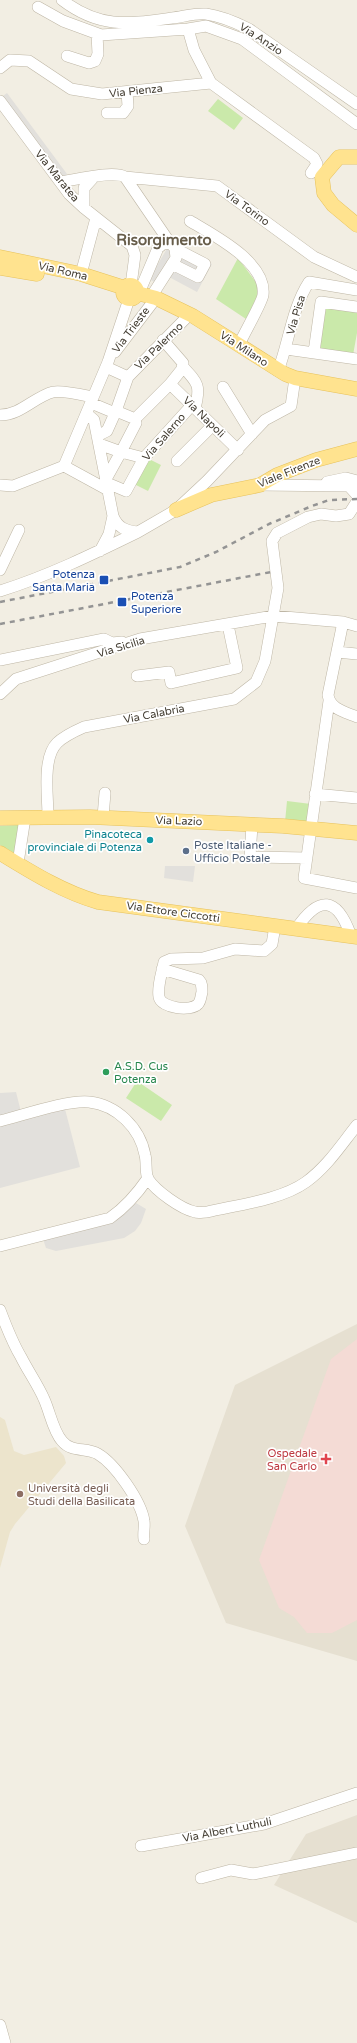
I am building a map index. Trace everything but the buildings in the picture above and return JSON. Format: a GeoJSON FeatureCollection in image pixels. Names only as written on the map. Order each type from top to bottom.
{"type":"FeatureCollection","features":[{"type":"Feature","properties":{"kind":"main road"},"geometry":{"type":"LineString","coordinates":[[357,157],[339,157],[322,177],[324,193],[333,205],[357,225]]}},
{"type":"Feature","properties":{"kind":"main road","name":"Via Roma"},"geometry":{"type":"LineString","coordinates":[[0,258],[81,274],[136,293]]}},
{"type":"Feature","properties":{"kind":"main road","name":"Via Roma"},"geometry":{"type":"LineString","coordinates":[[0,268],[136,293]]}},
{"type":"Feature","properties":{"kind":"main road","name":"Via Milano"},"geometry":{"type":"LineString","coordinates":[[136,293],[189,315],[239,345],[278,371],[295,378],[357,389]]}},
{"type":"Feature","properties":{"kind":"main road","name":"Viale Firenze"},"geometry":{"type":"LineString","coordinates":[[176,510],[211,495],[260,485],[286,472],[316,460],[357,449]]}},
{"type":"Feature","properties":{"kind":"main road","name":"Via Lazio"},"geometry":{"type":"LineString","coordinates":[[0,818],[48,816],[103,818],[311,828],[357,832]]}},
{"type":"Feature","properties":{"kind":"main road","name":"Via Ettore Ciccotti"},"geometry":{"type":"LineString","coordinates":[[0,853],[52,883],[82,897],[98,902],[354,936]]}},
{"type":"Feature","properties":{"kind":"street","name":"Via Anzio"},"geometry":{"type":"LineString","coordinates":[[62,0],[73,8],[97,19],[122,24],[205,14],[231,20],[249,29],[357,104]]}},
{"type":"Feature","properties":{"kind":"street"},"geometry":{"type":"LineString","coordinates":[[38,6],[63,21],[101,35],[188,29],[206,26],[242,39],[357,124]]}},
{"type":"Feature","properties":{"kind":"street"},"geometry":{"type":"LineString","coordinates":[[188,29],[194,50],[211,82],[314,158],[317,164],[311,173]]}},
{"type":"Feature","properties":{"kind":"street"},"geometry":{"type":"LineString","coordinates":[[67,56],[89,63],[96,61],[98,54],[97,34]]}},
{"type":"Feature","properties":{"kind":"street","name":"Via Pienza"},"geometry":{"type":"LineString","coordinates":[[0,68],[10,60],[29,61],[71,90],[102,94],[211,82]]}},
{"type":"Feature","properties":{"kind":"street"},"geometry":{"type":"LineString","coordinates":[[107,112],[123,113],[128,106],[127,92]]}},
{"type":"Feature","properties":{"kind":"street","name":"Via Maratea"},"geometry":{"type":"LineString","coordinates":[[0,101],[69,194],[96,218],[132,246],[135,251],[136,293]]}},
{"type":"Feature","properties":{"kind":"street","name":"Via Torino"},"geometry":{"type":"LineString","coordinates":[[60,182],[93,178],[100,174],[121,174],[125,177],[217,186],[314,257],[357,277]]}},
{"type":"Feature","properties":{"kind":"street"},"geometry":{"type":"LineString","coordinates":[[125,177],[177,254],[172,264],[136,293]]}},
{"type":"Feature","properties":{"kind":"street"},"geometry":{"type":"LineString","coordinates":[[84,208],[84,188],[93,178]]}},
{"type":"Feature","properties":{"kind":"street"},"geometry":{"type":"LineString","coordinates":[[81,274],[96,218]]}},
{"type":"Feature","properties":{"kind":"street"},"geometry":{"type":"LineString","coordinates":[[190,221],[227,243],[249,262],[260,278],[263,295],[239,345]]}},
{"type":"Feature","properties":{"kind":"street"},"geometry":{"type":"LineString","coordinates":[[136,293],[158,248],[163,244],[173,246],[205,264],[198,277],[172,264]]}},
{"type":"Feature","properties":{"kind":"street","name":"Via Pisa"},"geometry":{"type":"LineString","coordinates":[[278,371],[286,348],[300,296],[309,282],[357,290]]}},
{"type":"Feature","properties":{"kind":"street","name":"Via Trieste"},"geometry":{"type":"LineString","coordinates":[[64,466],[136,293]]}},
{"type":"Feature","properties":{"kind":"street","name":"Via Trieste"},"geometry":{"type":"LineString","coordinates":[[107,364],[136,293]]}},
{"type":"Feature","properties":{"kind":"street"},"geometry":{"type":"LineString","coordinates":[[314,352],[321,302],[357,307]]}},
{"type":"Feature","properties":{"kind":"street","name":"Via Palermo"},"geometry":{"type":"LineString","coordinates":[[98,440],[105,433],[116,412],[128,377],[189,315]]}},
{"type":"Feature","properties":{"kind":"street"},"geometry":{"type":"LineString","coordinates":[[138,416],[170,384],[183,367],[181,359],[163,340]]}},
{"type":"Feature","properties":{"kind":"street","name":"Via Pisa"},"geometry":{"type":"LineString","coordinates":[[286,348],[357,359]]}},
{"type":"Feature","properties":{"kind":"street","name":"Via Palermo"},"geometry":{"type":"LineString","coordinates":[[107,364],[128,377]]}},
{"type":"Feature","properties":{"kind":"street","name":"Via Salerno"},"geometry":{"type":"LineString","coordinates":[[107,484],[126,491],[144,458],[193,407],[199,388],[196,382],[183,367]]}},
{"type":"Feature","properties":{"kind":"street"},"geometry":{"type":"LineString","coordinates":[[0,591],[23,584],[100,551],[138,532],[176,510],[238,450],[265,420],[291,406],[295,378]]}},
{"type":"Feature","properties":{"kind":"street","name":"Via Napoli"},"geometry":{"type":"LineString","coordinates":[[170,384],[238,450]]}},
{"type":"Feature","properties":{"kind":"street"},"geometry":{"type":"LineString","coordinates":[[223,387],[252,434]]}},
{"type":"Feature","properties":{"kind":"street"},"geometry":{"type":"LineString","coordinates":[[0,414],[10,415],[35,400],[54,392],[73,394],[92,400],[135,420],[107,484]]}},
{"type":"Feature","properties":{"kind":"street"},"geometry":{"type":"LineString","coordinates":[[92,400],[94,420],[113,516],[117,524],[122,528],[138,532]]}},
{"type":"Feature","properties":{"kind":"street"},"geometry":{"type":"LineString","coordinates":[[177,461],[212,426]]}},
{"type":"Feature","properties":{"kind":"street"},"geometry":{"type":"LineString","coordinates":[[98,440],[121,452],[144,458]]}},
{"type":"Feature","properties":{"kind":"street"},"geometry":{"type":"LineString","coordinates":[[0,484],[13,486],[64,466],[107,484]]}},
{"type":"Feature","properties":{"kind":"street"},"geometry":{"type":"LineString","coordinates":[[286,472],[284,481],[288,482],[328,482],[346,478],[357,481]]}},
{"type":"Feature","properties":{"kind":"street"},"geometry":{"type":"LineString","coordinates":[[260,485],[349,486],[357,496]]}},
{"type":"Feature","properties":{"kind":"street","name":"Via Calabria"},"geometry":{"type":"LineString","coordinates":[[48,816],[48,760],[57,743],[84,727],[234,699],[256,682],[265,660],[278,588],[272,541],[277,533],[308,517],[321,514],[336,516],[350,514],[357,496]]}},
{"type":"Feature","properties":{"kind":"street"},"geometry":{"type":"LineString","coordinates":[[100,551],[109,534],[113,516]]}},
{"type":"Feature","properties":{"kind":"street"},"geometry":{"type":"LineString","coordinates":[[0,570],[19,530]]}},
{"type":"Feature","properties":{"kind":"street","name":"Via Sicilia"},"geometry":{"type":"LineString","coordinates":[[0,694],[16,679],[140,640],[273,616],[343,622],[357,626]]}},
{"type":"Feature","properties":{"kind":"street"},"geometry":{"type":"LineString","coordinates":[[343,622],[328,698],[304,878],[357,888]]}},
{"type":"Feature","properties":{"kind":"street"},"geometry":{"type":"LineString","coordinates":[[137,676],[169,672],[172,683],[237,668],[228,624]]}},
{"type":"Feature","properties":{"kind":"street"},"geometry":{"type":"LineString","coordinates":[[0,660],[104,640],[112,643],[140,640]]}},
{"type":"Feature","properties":{"kind":"street"},"geometry":{"type":"LineString","coordinates":[[337,652],[357,654]]}},
{"type":"Feature","properties":{"kind":"street"},"geometry":{"type":"LineString","coordinates":[[328,698],[334,706],[357,717]]}},
{"type":"Feature","properties":{"kind":"street"},"geometry":{"type":"LineString","coordinates":[[103,818],[105,793]]}},
{"type":"Feature","properties":{"kind":"street"},"geometry":{"type":"LineString","coordinates":[[315,794],[357,798]]}},
{"type":"Feature","properties":{"kind":"street"},"geometry":{"type":"LineString","coordinates":[[18,863],[25,818]]}},
{"type":"Feature","properties":{"kind":"street"},"geometry":{"type":"LineString","coordinates":[[252,825],[250,857],[306,858]]}},
{"type":"Feature","properties":{"kind":"street"},"geometry":{"type":"LineString","coordinates":[[296,929],[306,915],[319,906],[330,904],[337,908],[354,936]]}},
{"type":"Feature","properties":{"kind":"street"},"geometry":{"type":"LineString","coordinates":[[162,969],[164,962],[171,958],[203,958],[235,949],[267,950],[272,944],[275,926]]}},
{"type":"Feature","properties":{"kind":"street"},"geometry":{"type":"LineString","coordinates":[[0,1121],[63,1105],[89,1102],[109,1108],[122,1116],[133,1127],[141,1140],[148,1178],[166,1196],[182,1208],[196,1213],[207,1212],[280,1195],[305,1183],[324,1166],[357,1125]]}},
{"type":"Feature","properties":{"kind":"street"},"geometry":{"type":"LineString","coordinates":[[0,1246],[110,1218],[124,1208],[135,1197],[148,1178]]}},
{"type":"Feature","properties":{"kind":"street"},"geometry":{"type":"LineString","coordinates":[[0,1310],[7,1329],[44,1398],[62,1441],[72,1449],[85,1450],[98,1454],[107,1461],[130,1489],[139,1507],[144,1520],[144,1539]]}},
{"type":"Feature","properties":{"kind":"street","name":"Via Albert Luthuli"},"geometry":{"type":"LineString","coordinates":[[141,1846],[264,1824],[357,1792]]}},
{"type":"Feature","properties":{"kind":"street"},"geometry":{"type":"LineString","coordinates":[[201,1878],[231,1870],[253,1874],[357,1853]]}},
{"type":"Feature","properties":{"kind":"street"},"geometry":{"type":"LineString","coordinates":[[0,2025],[5,2043]]}},
{"type":"Feature","properties":{"kind":"shaded area"},"geometry":{"type":"Polygon","coordinates":[[[7,93],[67,174],[63,177],[3,96],[7,93]]]}},
{"type":"Feature","properties":{"kind":"shaded area"},"geometry":{"type":"Polygon","coordinates":[[[168,247],[173,254],[156,283],[149,279],[168,247]]]}},
{"type":"Feature","properties":{"kind":"shaded area"},"geometry":{"type":"Polygon","coordinates":[[[184,249],[212,264],[197,292],[169,277],[184,249]]]}},
{"type":"Feature","properties":{"kind":"shaded area"},"geometry":{"type":"Polygon","coordinates":[[[165,866],[195,866],[193,882],[164,878],[165,866]]]}},
{"type":"Feature","properties":{"kind":"shaded area"},"geometry":{"type":"Polygon","coordinates":[[[16,1092],[21,1112],[0,1118],[0,1093],[16,1092]]]}},
{"type":"Feature","properties":{"kind":"shaded area"},"geometry":{"type":"Polygon","coordinates":[[[65,1109],[80,1167],[0,1188],[0,1126],[65,1109]]]}},
{"type":"Feature","properties":{"kind":"shaded area"},"geometry":{"type":"Polygon","coordinates":[[[136,1203],[146,1209],[141,1223],[135,1231],[124,1238],[56,1251],[46,1248],[43,1239],[111,1222],[123,1215],[136,1203]]]}},
{"type":"Feature","properties":{"kind":"shaded area"},"geometry":{"type":"Polygon","coordinates":[[[357,1324],[357,1661],[226,1623],[185,1526],[235,1385],[357,1324]]]}},
{"type":"Feature","properties":{"kind":"shaded area","name":"Ospedale San Carlo"},"geometry":{"type":"Polygon","coordinates":[[[357,1339],[357,1620],[332,1633],[307,1633],[294,1617],[279,1608],[259,1560],[331,1359],[357,1339]]]}},
{"type":"Feature","properties":{"kind":"shaded area","name":"Università degli Studi della Basilicata"},"geometry":{"type":"Polygon","coordinates":[[[0,1417],[5,1420],[14,1451],[24,1455],[56,1447],[64,1456],[66,1463],[15,1524],[10,1532],[0,1568],[0,1417]]]}},
{"type":"Feature","properties":{"kind":"shaded area"},"geometry":{"type":"Polygon","coordinates":[[[357,1815],[357,1923],[274,1885],[306,1834],[357,1815]]]}},
{"type":"Feature","properties":{"kind":"green space"},"geometry":{"type":"Polygon","coordinates":[[[218,99],[243,118],[234,130],[208,111],[218,99]]]}},
{"type":"Feature","properties":{"kind":"green space"},"geometry":{"type":"Polygon","coordinates":[[[238,258],[261,289],[246,319],[216,299],[238,258]]]}},
{"type":"Feature","properties":{"kind":"green space"},"geometry":{"type":"Polygon","coordinates":[[[326,306],[357,311],[357,333],[353,355],[320,349],[326,306]]]}},
{"type":"Feature","properties":{"kind":"green space"},"geometry":{"type":"Polygon","coordinates":[[[147,458],[161,465],[148,491],[134,484],[147,458]]]}},
{"type":"Feature","properties":{"kind":"green space"},"geometry":{"type":"Polygon","coordinates":[[[287,801],[311,804],[308,824],[285,822],[287,801]]]}},
{"type":"Feature","properties":{"kind":"green space"},"geometry":{"type":"Polygon","coordinates":[[[19,825],[16,854],[0,845],[0,826],[19,825]]]}},
{"type":"Feature","properties":{"kind":"green space"},"geometry":{"type":"Polygon","coordinates":[[[137,1081],[172,1105],[161,1121],[126,1098],[137,1081]]]}},
{"type":"Feature","properties":{"kind":"railway"},"geometry":{"type":"LineString","coordinates":[[0,602],[180,567],[216,552],[269,524],[312,506],[329,500],[357,499]]}},
{"type":"Feature","properties":{"kind":"railway"},"geometry":{"type":"LineString","coordinates":[[0,624],[271,572]]}},
{"type":"Feature","properties":{"kind":"place","name":"Potenza Santa Maria"},"geometry":{"type":"Point","coordinates":[104,580]}},
{"type":"Feature","properties":{"kind":"place","name":"Potenza Superiore"},"geometry":{"type":"Point","coordinates":[122,602]}},
{"type":"Feature","properties":{"kind":"place","name":"Pinacoteca provinciale di Potenza"},"geometry":{"type":"Point","coordinates":[150,840]}},
{"type":"Feature","properties":{"kind":"place","name":"Poste Italiane - Ufficio Postale"},"geometry":{"type":"Point","coordinates":[186,851]}},
{"type":"Feature","properties":{"kind":"place","name":"A.S.D. Cus Potenza"},"geometry":{"type":"Point","coordinates":[106,1072]}},
{"type":"Feature","properties":{"kind":"place","name":"Ospedale San Carlo"},"geometry":{"type":"Point","coordinates":[326,1459]}},
{"type":"Feature","properties":{"kind":"place","name":"Università degli Studi della Basilicata"},"geometry":{"type":"Point","coordinates":[20,1494]}},
{"type":"Feature","properties":{"kind":"district","name":"Risorgimento"},"geometry":{"type":"Point","coordinates":[164,240]}}]}
